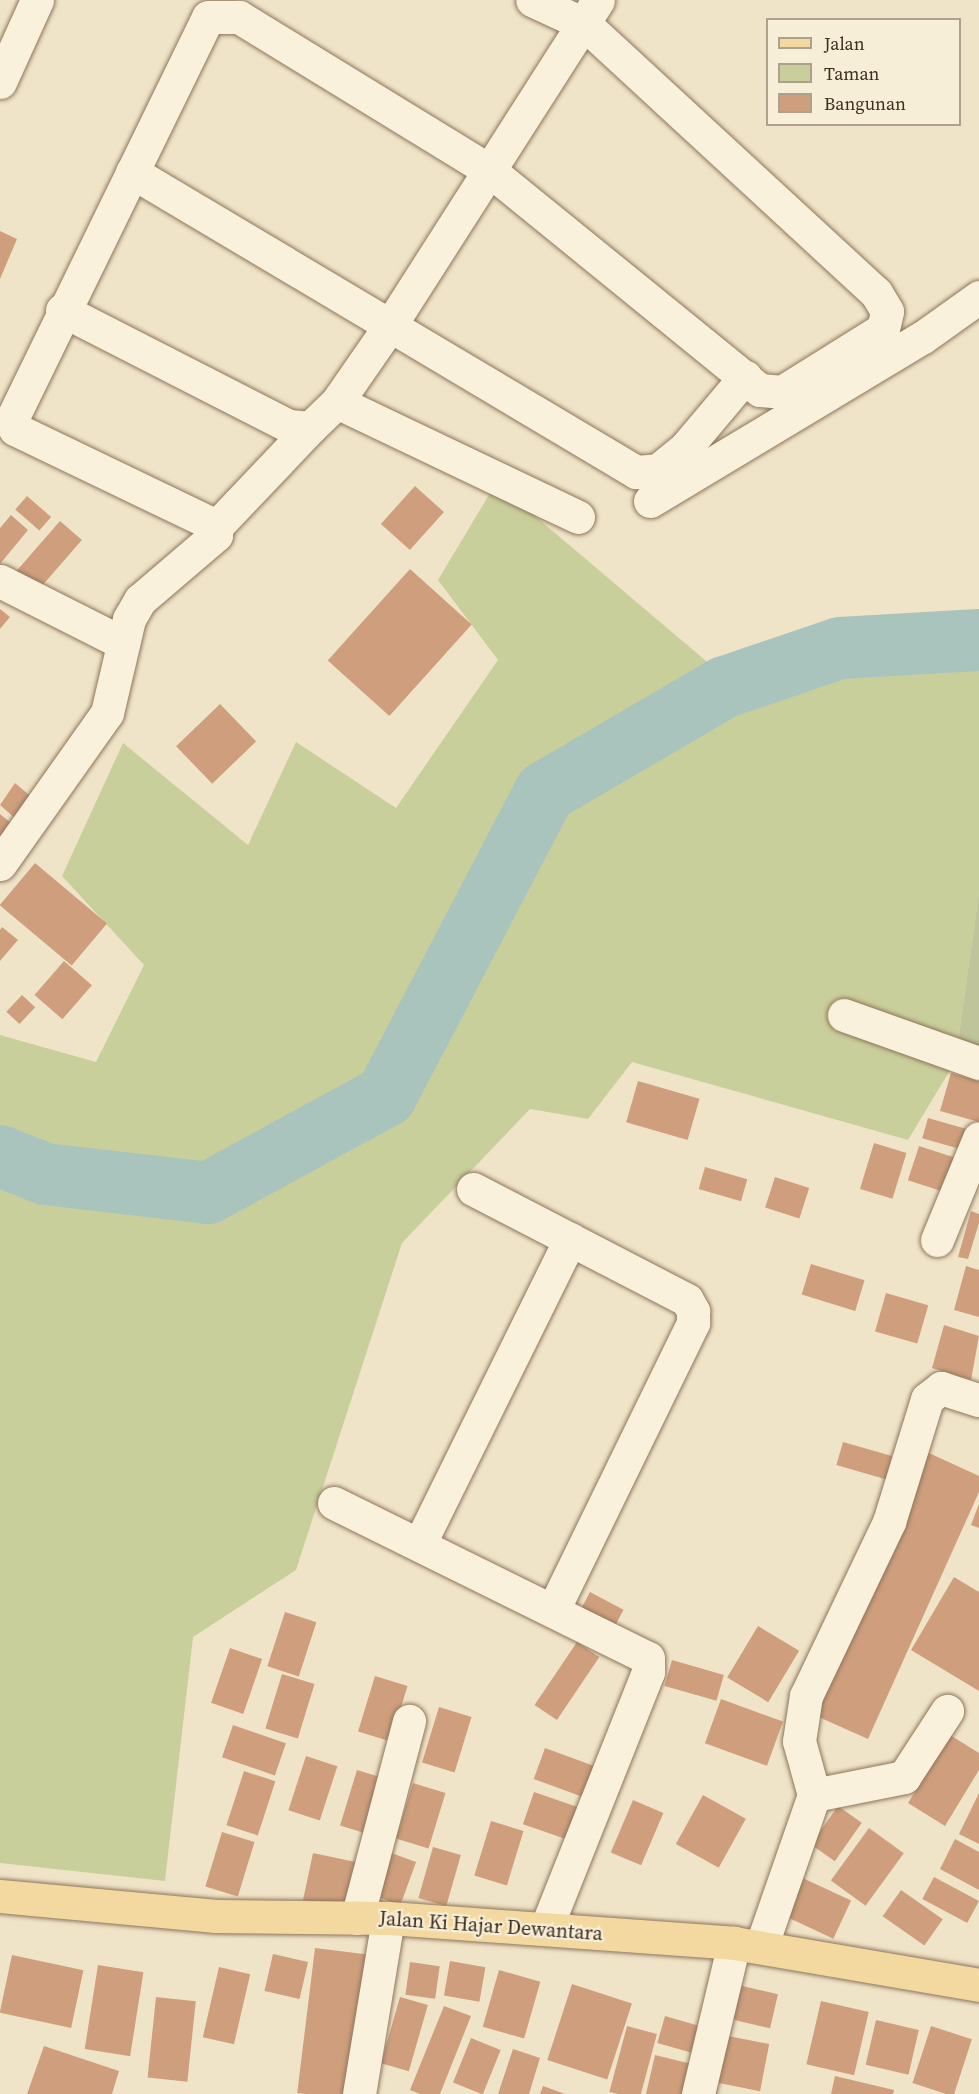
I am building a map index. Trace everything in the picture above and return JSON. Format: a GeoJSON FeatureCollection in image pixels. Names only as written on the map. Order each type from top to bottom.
{"type":"FeatureCollection","features":[{"type":"Feature","properties":{"kind":"main road","name":"Jalan Ki Hajar Dewantara"},"geometry":{"type":"LineString","coordinates":[[0,1896],[216,1916],[373,1918],[546,1928],[748,1945],[979,1985]]}},
{"type":"Feature","properties":{"kind":"street"},"geometry":{"type":"LineString","coordinates":[[215,528],[15,429],[13,410],[132,172],[200,25],[217,15],[238,16],[489,170],[760,390],[782,392],[883,328],[887,310],[876,293],[591,12],[531,0]]}},
{"type":"Feature","properties":{"kind":"street"},"geometry":{"type":"LineString","coordinates":[[0,82],[32,2]]}},
{"type":"Feature","properties":{"kind":"street"},"geometry":{"type":"LineString","coordinates":[[1,861],[107,713],[123,643],[140,600],[212,543],[215,528],[337,402],[391,324],[591,12]]}},
{"type":"Feature","properties":{"kind":"street"},"geometry":{"type":"LineString","coordinates":[[132,172],[391,324],[636,472],[658,470],[686,447],[745,377]]}},
{"type":"Feature","properties":{"kind":"street"},"geometry":{"type":"LineString","coordinates":[[650,501],[923,338],[979,297]]}},
{"type":"Feature","properties":{"kind":"street"},"geometry":{"type":"LineString","coordinates":[[62,310],[289,426],[310,428]]}},
{"type":"Feature","properties":{"kind":"street"},"geometry":{"type":"LineString","coordinates":[[337,402],[578,517]]}},
{"type":"Feature","properties":{"kind":"street"},"geometry":{"type":"LineString","coordinates":[[0,581],[123,643]]}},
{"type":"Feature","properties":{"kind":"street"},"geometry":{"type":"LineString","coordinates":[[844,1016],[979,1063]]}},
{"type":"Feature","properties":{"kind":"street"},"geometry":{"type":"LineString","coordinates":[[937,1240],[979,1138]]}},
{"type":"Feature","properties":{"kind":"street"},"geometry":{"type":"LineString","coordinates":[[473,1188],[687,1300],[693,1311],[693,1323],[554,1608]]}},
{"type":"Feature","properties":{"kind":"street"},"geometry":{"type":"LineString","coordinates":[[420,1543],[570,1239]]}},
{"type":"Feature","properties":{"kind":"street"},"geometry":{"type":"LineString","coordinates":[[698,2094],[748,1945],[814,1795],[799,1741],[806,1696],[889,1522],[927,1400],[941,1388],[979,1400]]}},
{"type":"Feature","properties":{"kind":"street"},"geometry":{"type":"LineString","coordinates":[[334,1503],[554,1608],[638,1650],[648,1659],[648,1672],[546,1928]]}},
{"type":"Feature","properties":{"kind":"street"},"geometry":{"type":"LineString","coordinates":[[814,1795],[904,1777],[947,1711]]}},
{"type":"Feature","properties":{"kind":"street"},"geometry":{"type":"LineString","coordinates":[[359,2094],[373,1918],[409,1721]]}},
{"type":"Feature","properties":{"kind":"green space"},"geometry":{"type":"Polygon","coordinates":[[[496,483],[712,666],[979,633],[979,893],[955,1062],[908,1140],[632,1062],[588,1119],[530,1109],[402,1243],[296,1570],[193,1637],[165,1881],[0,1863],[0,1035],[96,1062],[144,965],[62,876],[123,743],[248,845],[296,742],[396,808],[498,660],[438,580],[496,483]]]}},
{"type":"Feature","properties":{"kind":"green space"},"geometry":{"type":"Polygon","coordinates":[[[979,893],[979,1070],[955,1062],[979,893]]]}},
{"type":"Feature","properties":{"kind":"building"},"geometry":{"type":"Polygon","coordinates":[[[0,231],[17,239],[0,279],[0,231]]]}},
{"type":"Feature","properties":{"kind":"building"},"geometry":{"type":"Polygon","coordinates":[[[415,486],[444,512],[410,550],[381,524],[415,486]]]}},
{"type":"Feature","properties":{"kind":"building"},"geometry":{"type":"Polygon","coordinates":[[[27,496],[51,517],[39,531],[15,510],[27,496]]]}},
{"type":"Feature","properties":{"kind":"building"},"geometry":{"type":"Polygon","coordinates":[[[11,515],[28,530],[0,564],[0,528],[11,515]]]}},
{"type":"Feature","properties":{"kind":"building"},"geometry":{"type":"Polygon","coordinates":[[[60,521],[82,540],[38,591],[16,572],[60,521]]]}},
{"type":"Feature","properties":{"kind":"building"},"geometry":{"type":"Polygon","coordinates":[[[410,569],[472,625],[389,716],[328,660],[410,569]]]}},
{"type":"Feature","properties":{"kind":"building"},"geometry":{"type":"Polygon","coordinates":[[[0,609],[10,617],[0,629],[0,609]]]}},
{"type":"Feature","properties":{"kind":"building"},"geometry":{"type":"Polygon","coordinates":[[[220,704],[256,741],[212,784],[176,746],[220,704]]]}},
{"type":"Feature","properties":{"kind":"building"},"geometry":{"type":"Polygon","coordinates":[[[15,783],[35,800],[17,820],[0,805],[15,783]]]}},
{"type":"Feature","properties":{"kind":"building"},"geometry":{"type":"Polygon","coordinates":[[[0,814],[17,828],[0,848],[0,814]]]}},
{"type":"Feature","properties":{"kind":"building"},"geometry":{"type":"Polygon","coordinates":[[[35,863],[107,923],[72,966],[0,905],[35,863]]]}},
{"type":"Feature","properties":{"kind":"building"},"geometry":{"type":"Polygon","coordinates":[[[2,927],[18,940],[0,961],[0,930],[2,927]]]}},
{"type":"Feature","properties":{"kind":"building"},"geometry":{"type":"Polygon","coordinates":[[[64,961],[92,985],[62,1019],[34,995],[64,961]]]}},
{"type":"Feature","properties":{"kind":"building"},"geometry":{"type":"Polygon","coordinates":[[[22,995],[35,1007],[19,1024],[6,1012],[22,995]]]}},
{"type":"Feature","properties":{"kind":"building"},"geometry":{"type":"Polygon","coordinates":[[[951,1073],[979,1081],[979,1122],[940,1111],[951,1073]]]}},
{"type":"Feature","properties":{"kind":"building"},"geometry":{"type":"Polygon","coordinates":[[[638,1081],[700,1099],[688,1140],[626,1122],[638,1081]]]}},
{"type":"Feature","properties":{"kind":"building"},"geometry":{"type":"Polygon","coordinates":[[[928,1118],[977,1132],[971,1152],[922,1138],[928,1118]]]}},
{"type":"Feature","properties":{"kind":"building"},"geometry":{"type":"Polygon","coordinates":[[[874,1143],[907,1153],[892,1199],[860,1189],[874,1143]]]}},
{"type":"Feature","properties":{"kind":"building"},"geometry":{"type":"Polygon","coordinates":[[[919,1146],[956,1158],[945,1192],[908,1180],[919,1146]]]}},
{"type":"Feature","properties":{"kind":"building"},"geometry":{"type":"Polygon","coordinates":[[[705,1167],[747,1179],[741,1201],[699,1189],[705,1167]]]}},
{"type":"Feature","properties":{"kind":"building"},"geometry":{"type":"Polygon","coordinates":[[[775,1177],[809,1188],[799,1219],[765,1207],[775,1177]]]}},
{"type":"Feature","properties":{"kind":"building"},"geometry":{"type":"Polygon","coordinates":[[[971,1211],[979,1214],[979,1223],[968,1259],[958,1257],[971,1211]]]}},
{"type":"Feature","properties":{"kind":"building"},"geometry":{"type":"Polygon","coordinates":[[[811,1264],[865,1280],[855,1311],[802,1295],[811,1264]]]}},
{"type":"Feature","properties":{"kind":"building"},"geometry":{"type":"Polygon","coordinates":[[[966,1266],[979,1270],[979,1317],[954,1310],[966,1266]]]}},
{"type":"Feature","properties":{"kind":"building"},"geometry":{"type":"Polygon","coordinates":[[[886,1293],[928,1305],[917,1344],[875,1331],[886,1293]]]}},
{"type":"Feature","properties":{"kind":"building"},"geometry":{"type":"Polygon","coordinates":[[[944,1325],[979,1336],[971,1380],[932,1368],[944,1325]]]}},
{"type":"Feature","properties":{"kind":"building"},"geometry":{"type":"Polygon","coordinates":[[[843,1442],[892,1456],[885,1479],[836,1465],[843,1442]]]}},
{"type":"Feature","properties":{"kind":"building"},"geometry":{"type":"Polygon","coordinates":[[[929,1453],[979,1476],[979,1492],[868,1739],[812,1714],[929,1453]]]}},
{"type":"Feature","properties":{"kind":"building"},"geometry":{"type":"Polygon","coordinates":[[[979,1504],[979,1528],[971,1525],[979,1504]]]}},
{"type":"Feature","properties":{"kind":"building"},"geometry":{"type":"Polygon","coordinates":[[[954,1577],[979,1592],[979,1691],[911,1650],[954,1577]]]}},
{"type":"Feature","properties":{"kind":"building"},"geometry":{"type":"Polygon","coordinates":[[[590,1592],[624,1610],[614,1628],[580,1611],[590,1592]]]}},
{"type":"Feature","properties":{"kind":"building"},"geometry":{"type":"Polygon","coordinates":[[[285,1612],[316,1622],[299,1676],[267,1666],[285,1612]]]}},
{"type":"Feature","properties":{"kind":"building"},"geometry":{"type":"Polygon","coordinates":[[[758,1626],[799,1651],[768,1702],[727,1677],[758,1626]]]}},
{"type":"Feature","properties":{"kind":"building"},"geometry":{"type":"Polygon","coordinates":[[[577,1642],[599,1657],[557,1720],[535,1705],[577,1642]]]}},
{"type":"Feature","properties":{"kind":"building"},"geometry":{"type":"Polygon","coordinates":[[[230,1648],[262,1659],[243,1714],[211,1703],[230,1648]]]}},
{"type":"Feature","properties":{"kind":"building"},"geometry":{"type":"Polygon","coordinates":[[[672,1660],[724,1675],[716,1701],[665,1686],[672,1660]]]}},
{"type":"Feature","properties":{"kind":"building"},"geometry":{"type":"Polygon","coordinates":[[[282,1674],[315,1684],[298,1738],[265,1729],[282,1674]]]}},
{"type":"Feature","properties":{"kind":"building"},"geometry":{"type":"Polygon","coordinates":[[[375,1676],[408,1686],[391,1741],[358,1731],[375,1676]]]}},
{"type":"Feature","properties":{"kind":"building"},"geometry":{"type":"Polygon","coordinates":[[[721,1699],[783,1722],[767,1766],[705,1743],[721,1699]]]}},
{"type":"Feature","properties":{"kind":"building"},"geometry":{"type":"Polygon","coordinates":[[[439,1707],[472,1717],[455,1772],[422,1762],[439,1707]]]}},
{"type":"Feature","properties":{"kind":"building"},"geometry":{"type":"Polygon","coordinates":[[[233,1725],[286,1743],[275,1775],[222,1757],[233,1725]]]}},
{"type":"Feature","properties":{"kind":"building"},"geometry":{"type":"Polygon","coordinates":[[[950,1735],[979,1753],[979,1770],[945,1826],[908,1803],[950,1735]]]}},
{"type":"Feature","properties":{"kind":"building"},"geometry":{"type":"Polygon","coordinates":[[[545,1748],[598,1767],[586,1798],[534,1779],[545,1748]]]}},
{"type":"Feature","properties":{"kind":"building"},"geometry":{"type":"Polygon","coordinates":[[[306,1756],[337,1766],[320,1820],[288,1810],[306,1756]]]}},
{"type":"Feature","properties":{"kind":"building"},"geometry":{"type":"Polygon","coordinates":[[[357,1770],[390,1780],[373,1835],[340,1825],[357,1770]]]}},
{"type":"Feature","properties":{"kind":"building"},"geometry":{"type":"Polygon","coordinates":[[[244,1771],[275,1781],[258,1835],[226,1825],[244,1771]]]}},
{"type":"Feature","properties":{"kind":"building"},"geometry":{"type":"Polygon","coordinates":[[[413,1783],[446,1793],[429,1848],[396,1838],[413,1783]]]}},
{"type":"Feature","properties":{"kind":"building"},"geometry":{"type":"Polygon","coordinates":[[[534,1792],[587,1810],[576,1842],[523,1824],[534,1792]]]}},
{"type":"Feature","properties":{"kind":"building"},"geometry":{"type":"Polygon","coordinates":[[[979,1793],[979,1844],[959,1834],[979,1793]]]}},
{"type":"Feature","properties":{"kind":"building"},"geometry":{"type":"Polygon","coordinates":[[[703,1795],[746,1819],[719,1868],[676,1844],[703,1795]]]}},
{"type":"Feature","properties":{"kind":"building"},"geometry":{"type":"Polygon","coordinates":[[[633,1800],[663,1813],[641,1865],[611,1852],[633,1800]]]}},
{"type":"Feature","properties":{"kind":"building"},"geometry":{"type":"Polygon","coordinates":[[[838,1806],[862,1823],[835,1861],[811,1845],[838,1806]]]}},
{"type":"Feature","properties":{"kind":"building"},"geometry":{"type":"Polygon","coordinates":[[[491,1821],[524,1831],[507,1885],[474,1876],[491,1821]]]}},
{"type":"Feature","properties":{"kind":"building"},"geometry":{"type":"Polygon","coordinates":[[[869,1828],[904,1853],[866,1906],[831,1881],[869,1828]]]}},
{"type":"Feature","properties":{"kind":"building"},"geometry":{"type":"Polygon","coordinates":[[[222,1832],[255,1842],[238,1896],[205,1887],[222,1832]]]}},
{"type":"Feature","properties":{"kind":"building"},"geometry":{"type":"Polygon","coordinates":[[[955,1839],[979,1852],[979,1890],[940,1869],[955,1839]]]}},
{"type":"Feature","properties":{"kind":"building"},"geometry":{"type":"Polygon","coordinates":[[[433,1847],[461,1855],[446,1906],[418,1898],[433,1847]]]}},
{"type":"Feature","properties":{"kind":"building"},"geometry":{"type":"Polygon","coordinates":[[[386,1851],[416,1862],[400,1905],[370,1894],[386,1851]]]}},
{"type":"Feature","properties":{"kind":"building"},"geometry":{"type":"Polygon","coordinates":[[[313,1853],[364,1864],[354,1911],[303,1900],[313,1853]]]}},
{"type":"Feature","properties":{"kind":"building"},"geometry":{"type":"Polygon","coordinates":[[[794,1874],[851,1901],[833,1939],[776,1912],[794,1874]]]}},
{"type":"Feature","properties":{"kind":"building"},"geometry":{"type":"Polygon","coordinates":[[[934,1877],[979,1901],[967,1923],[922,1899],[934,1877]]]}},
{"type":"Feature","properties":{"kind":"building"},"geometry":{"type":"Polygon","coordinates":[[[901,1890],[943,1919],[924,1945],[883,1916],[901,1890]]]}},
{"type":"Feature","properties":{"kind":"building"},"geometry":{"type":"Polygon","coordinates":[[[315,1948],[372,1955],[355,2094],[297,2093],[315,1948]]]}},
{"type":"Feature","properties":{"kind":"building"},"geometry":{"type":"Polygon","coordinates":[[[273,1954],[308,1962],[300,1999],[264,1991],[273,1954]]]}},
{"type":"Feature","properties":{"kind":"building"},"geometry":{"type":"Polygon","coordinates":[[[12,1955],[83,1970],[71,2028],[0,2013],[12,1955]]]}},
{"type":"Feature","properties":{"kind":"building"},"geometry":{"type":"Polygon","coordinates":[[[450,1961],[485,1967],[479,2002],[444,1995],[450,1961]]]}},
{"type":"Feature","properties":{"kind":"building"},"geometry":{"type":"Polygon","coordinates":[[[410,1962],[440,1966],[435,1999],[405,1995],[410,1962]]]}},
{"type":"Feature","properties":{"kind":"building"},"geometry":{"type":"Polygon","coordinates":[[[98,1965],[143,1972],[130,2056],[85,2049],[98,1965]]]}},
{"type":"Feature","properties":{"kind":"building"},"geometry":{"type":"Polygon","coordinates":[[[219,1967],[250,1974],[234,2044],[203,2037],[219,1967]]]}},
{"type":"Feature","properties":{"kind":"building"},"geometry":{"type":"Polygon","coordinates":[[[499,1970],[540,1982],[524,2039],[483,2027],[499,1970]]]}},
{"type":"Feature","properties":{"kind":"building"},"geometry":{"type":"Polygon","coordinates":[[[572,1984],[632,2003],[607,2080],[547,2060],[572,1984]]]}},
{"type":"Feature","properties":{"kind":"building"},"geometry":{"type":"Polygon","coordinates":[[[738,1985],[778,1994],[770,2028],[730,2019],[738,1985]]]}},
{"type":"Feature","properties":{"kind":"building"},"geometry":{"type":"Polygon","coordinates":[[[156,1997],[196,2001],[187,2082],[148,2078],[156,1997]]]}},
{"type":"Feature","properties":{"kind":"building"},"geometry":{"type":"Polygon","coordinates":[[[400,1997],[428,2005],[409,2071],[381,2063],[400,1997]]]}},
{"type":"Feature","properties":{"kind":"building"},"geometry":{"type":"Polygon","coordinates":[[[821,2001],[869,2012],[854,2075],[806,2064],[821,2001]]]}},
{"type":"Feature","properties":{"kind":"building"},"geometry":{"type":"Polygon","coordinates":[[[444,2006],[471,2016],[440,2094],[420,2094],[410,2090],[444,2006]]]}},
{"type":"Feature","properties":{"kind":"building"},"geometry":{"type":"Polygon","coordinates":[[[665,2016],[707,2028],[700,2055],[657,2043],[665,2016]]]}},
{"type":"Feature","properties":{"kind":"building"},"geometry":{"type":"Polygon","coordinates":[[[876,2020],[919,2030],[909,2075],[866,2065],[876,2020]]]}},
{"type":"Feature","properties":{"kind":"building"},"geometry":{"type":"Polygon","coordinates":[[[627,2026],[657,2034],[641,2094],[609,2092],[627,2026]]]}},
{"type":"Feature","properties":{"kind":"building"},"geometry":{"type":"Polygon","coordinates":[[[931,2026],[972,2039],[954,2094],[946,2094],[912,2083],[931,2026]]]}},
{"type":"Feature","properties":{"kind":"building"},"geometry":{"type":"Polygon","coordinates":[[[728,2036],[769,2044],[760,2091],[719,2083],[728,2036]]]}},
{"type":"Feature","properties":{"kind":"building"},"geometry":{"type":"Polygon","coordinates":[[[471,2038],[501,2050],[483,2094],[453,2083],[471,2038]]]}},
{"type":"Feature","properties":{"kind":"building"},"geometry":{"type":"Polygon","coordinates":[[[44,2046],[119,2071],[112,2094],[27,2094],[44,2046]]]}},
{"type":"Feature","properties":{"kind":"building"},"geometry":{"type":"Polygon","coordinates":[[[513,2049],[540,2058],[529,2094],[498,2094],[513,2049]]]}},
{"type":"Feature","properties":{"kind":"building"},"geometry":{"type":"Polygon","coordinates":[[[655,2055],[700,2066],[693,2094],[646,2094],[655,2055]]]}},
{"type":"Feature","properties":{"kind":"building"},"geometry":{"type":"Polygon","coordinates":[[[835,2076],[894,2090],[893,2094],[831,2094],[835,2076]]]}},
{"type":"Feature","properties":{"kind":"building"},"geometry":{"type":"Polygon","coordinates":[[[543,2086],[565,2094],[540,2094],[543,2086]]]}},
{"type":"Feature","properties":{"kind":"waterway"},"geometry":{"type":"LineString","coordinates":[[0,1156],[45,1174],[208,1193],[386,1096],[545,792],[725,687],[840,648],[979,640]]}}]}
